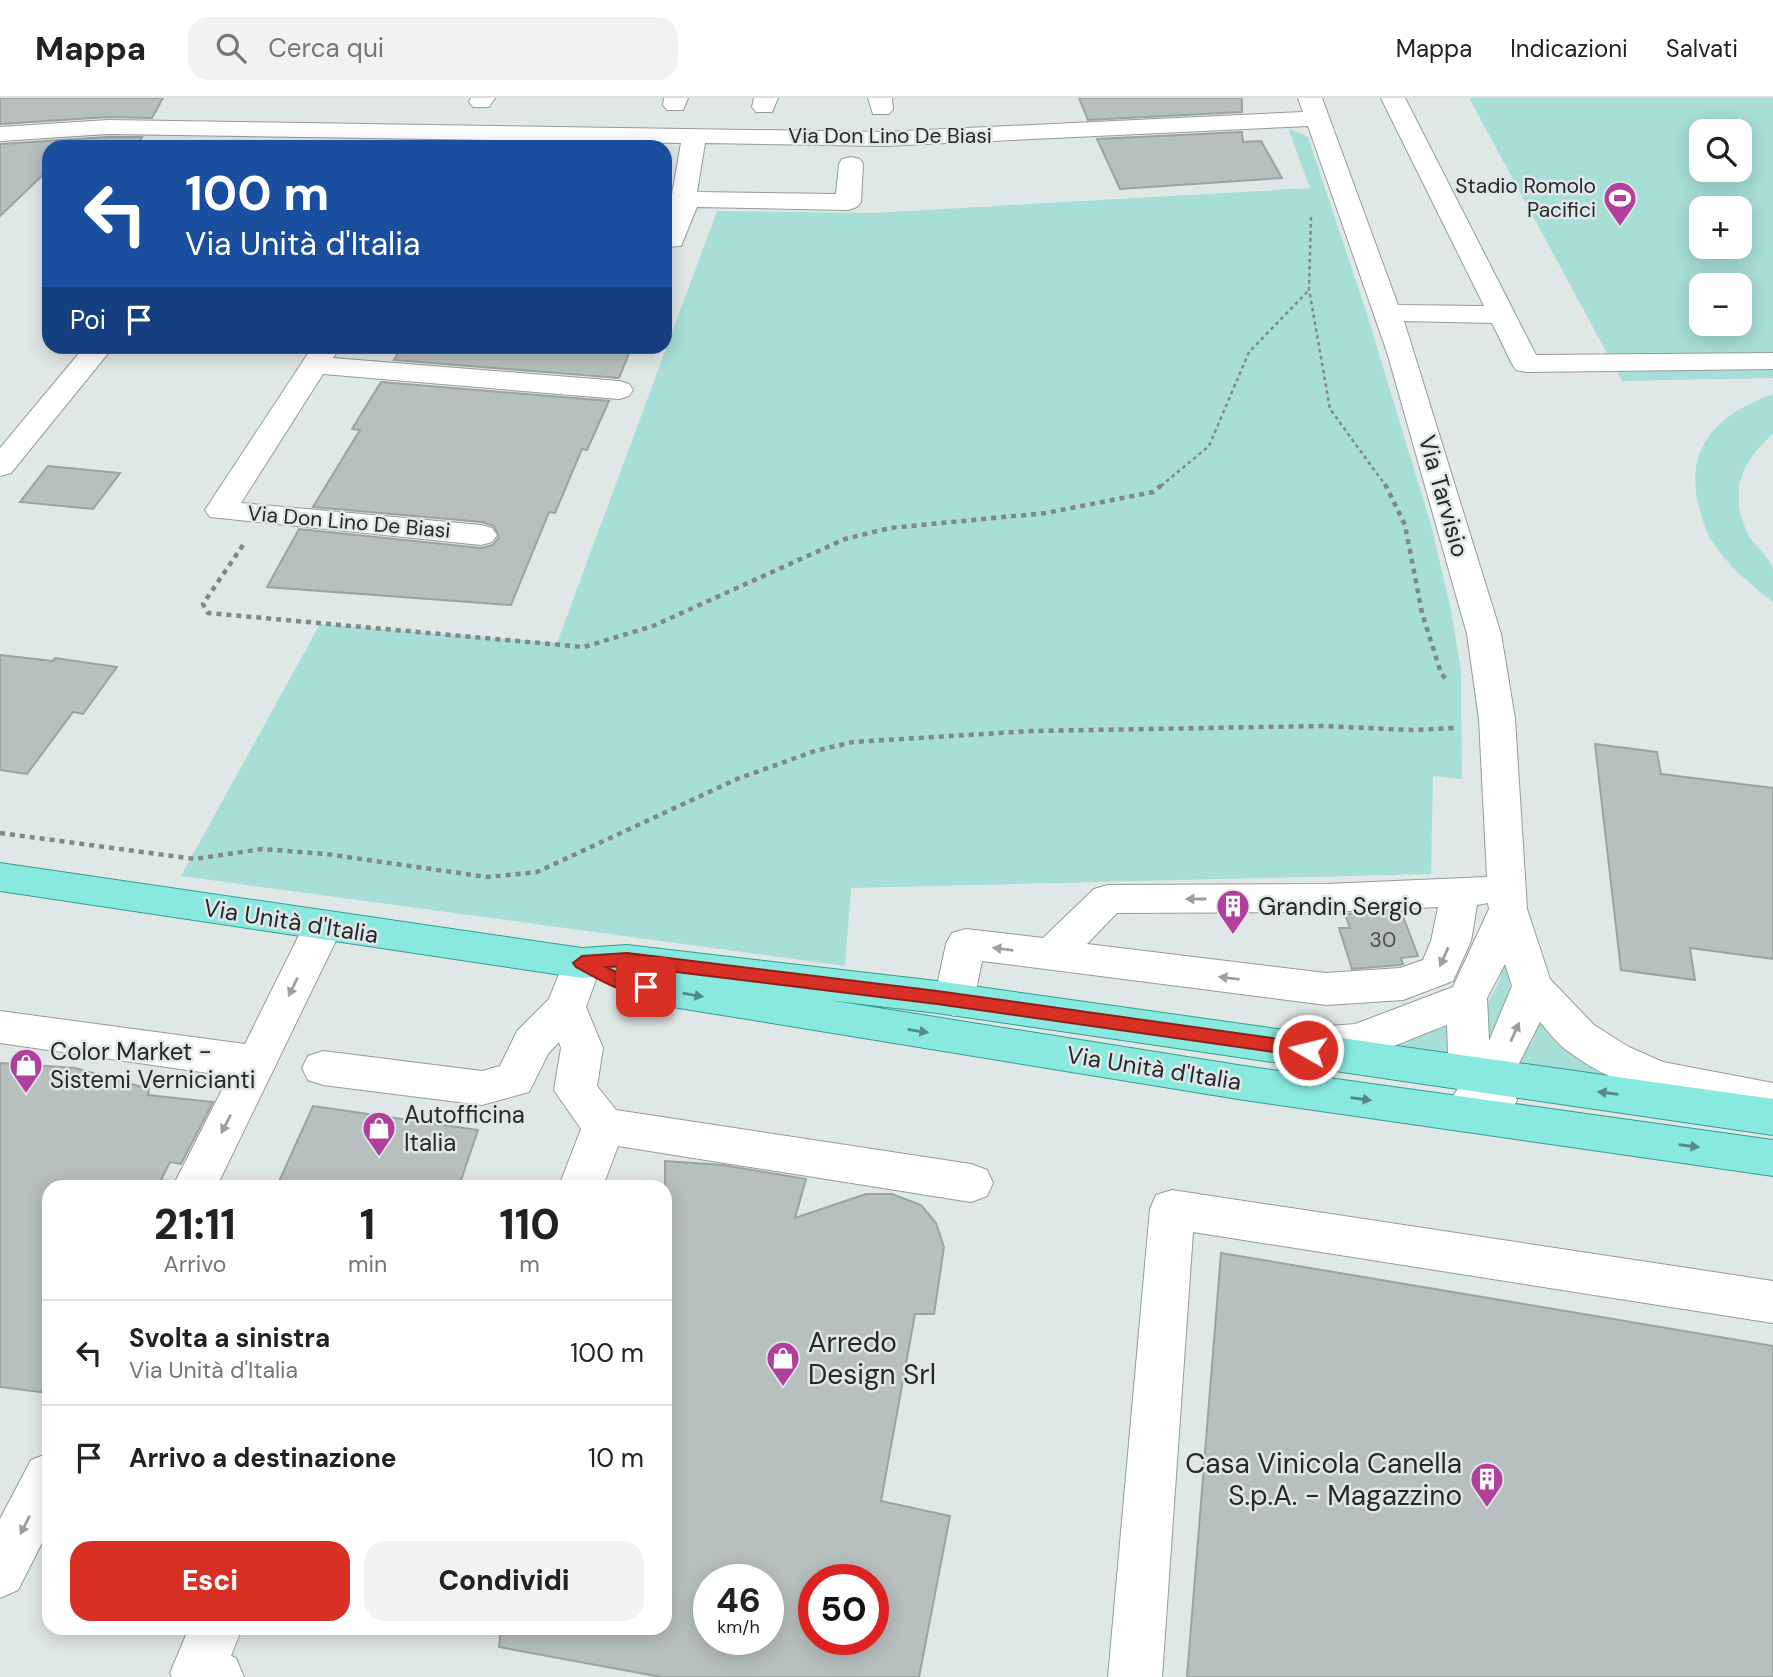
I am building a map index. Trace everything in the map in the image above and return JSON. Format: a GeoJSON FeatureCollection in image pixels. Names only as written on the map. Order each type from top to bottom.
{"type":"FeatureCollection","features":[{"type":"Feature","properties":{"kind":"main road","name":"Via Unità d'Italia"},"geometry":{"type":"LineString","coordinates":[[4,884],[582,963],[627,960],[954,1000],[1281,1047],[1480,1087],[1508,1120],[1773,1158]]}},
{"type":"Feature","properties":{"kind":"main road","name":"Via Unità d'Italia"},"geometry":{"type":"LineString","coordinates":[[582,963],[621,982],[648,987],[1244,1083],[1480,1087],[1773,1117]]}},
{"type":"Feature","properties":{"kind":"street"},"geometry":{"type":"LineString","coordinates":[[1393,98],[1526,364],[1773,361]]}},
{"type":"Feature","properties":{"kind":"street","name":"Via Don Lino De Biasi"},"geometry":{"type":"LineString","coordinates":[[0,134],[85,119],[457,139],[694,135],[931,138],[1314,108]]}},
{"type":"Feature","properties":{"kind":"street","name":"Via Tarvisio"},"geometry":{"type":"LineString","coordinates":[[1314,108],[1388,313],[1484,634],[1496,719],[1508,899],[1532,986],[1579,1037],[1614,1059],[1657,1078],[1773,1101]]}},
{"type":"Feature","properties":{"kind":"street"},"geometry":{"type":"LineString","coordinates":[[672,198],[694,135]]}},
{"type":"Feature","properties":{"kind":"street"},"geometry":{"type":"LineString","coordinates":[[672,201],[848,202],[851,164]]}},
{"type":"Feature","properties":{"kind":"street"},"geometry":{"type":"LineString","coordinates":[[672,202],[685,208],[672,241]]}},
{"type":"Feature","properties":{"kind":"street"},"geometry":{"type":"LineString","coordinates":[[1388,313],[1502,315]]}},
{"type":"Feature","properties":{"kind":"street"},"geometry":{"type":"LineString","coordinates":[[0,467],[93,354]]}},
{"type":"Feature","properties":{"kind":"street","name":"Via Don Lino De Biasi"},"geometry":{"type":"LineString","coordinates":[[481,535],[221,510],[321,356],[619,390]]}},
{"type":"Feature","properties":{"kind":"street"},"geometry":{"type":"LineString","coordinates":[[1051,955],[1108,899],[1326,898],[1461,891],[1508,899]]}},
{"type":"Feature","properties":{"kind":"street"},"geometry":{"type":"LineString","coordinates":[[954,1000],[966,944],[1326,989],[1403,984],[1439,970],[1451,941],[1461,891]]}},
{"type":"Feature","properties":{"kind":"street","name":"Via Tarvisio"},"geometry":{"type":"LineString","coordinates":[[1467,998],[1481,973],[1508,899]]}},
{"type":"Feature","properties":{"kind":"street"},"geometry":{"type":"LineString","coordinates":[[198,1180],[323,926]]}},
{"type":"Feature","properties":{"kind":"street"},"geometry":{"type":"LineString","coordinates":[[323,1068],[482,1088],[514,1080],[532,1043],[566,1007],[582,963]]}},
{"type":"Feature","properties":{"kind":"street"},"geometry":{"type":"LineString","coordinates":[[1480,1087],[1515,1034],[1532,986]]}},
{"type":"Feature","properties":{"kind":"street"},"geometry":{"type":"LineString","coordinates":[[1281,1047],[1356,1041],[1467,998],[1469,1053],[1480,1087]]}},
{"type":"Feature","properties":{"kind":"street"},"geometry":{"type":"LineString","coordinates":[[566,1007],[582,1048],[576,1090],[604,1126],[971,1183]]}},
{"type":"Feature","properties":{"kind":"street"},"geometry":{"type":"LineString","coordinates":[[0,1027],[257,1063]]}},
{"type":"Feature","properties":{"kind":"street"},"geometry":{"type":"LineString","coordinates":[[583,1180],[604,1126]]}},
{"type":"Feature","properties":{"kind":"street"},"geometry":{"type":"LineString","coordinates":[[1135,1677],[1172,1209],[1773,1303]]}},
{"type":"Feature","properties":{"kind":"street"},"geometry":{"type":"LineString","coordinates":[[0,1572],[42,1490]]}},
{"type":"Feature","properties":{"kind":"street"},"geometry":{"type":"LineString","coordinates":[[213,1635],[197,1673],[217,1677]]}},
{"type":"Feature","properties":{"kind":"path"},"geometry":{"type":"LineString","coordinates":[[1311,212],[1310,289],[1325,390],[1331,409],[1385,484],[1405,525],[1422,613],[1441,673],[1451,686]]}},
{"type":"Feature","properties":{"kind":"path"},"geometry":{"type":"LineString","coordinates":[[268,514],[203,604],[208,613],[584,646],[653,626],[845,538],[890,528],[1046,513],[1153,492],[1209,446],[1249,352],[1310,289]]}},
{"type":"Feature","properties":{"kind":"path"},"geometry":{"type":"LineString","coordinates":[[0,833],[195,859],[262,849],[326,854],[487,877],[537,872],[737,779],[815,751],[853,742],[1032,731],[1322,726],[1412,730],[1465,728]]}},
{"type":"Feature","properties":{"kind":"green space","name":"Stadio Romolo Pacifici"},"geometry":{"type":"Polygon","coordinates":[[[1469,98],[1773,98],[1773,378],[1622,381],[1469,98]]]}},
{"type":"Feature","properties":{"kind":"green space"},"geometry":{"type":"Polygon","coordinates":[[[1288,128],[1308,137],[1367,314],[1431,525],[1451,610],[1461,671],[1462,779],[1433,776],[1431,874],[851,888],[845,966],[181,876],[320,624],[557,643],[664,354],[672,354],[672,332],[717,211],[872,213],[1310,188],[1288,128]]]}},
{"type":"Feature","properties":{"kind":"green space"},"geometry":{"type":"Polygon","coordinates":[[[1773,394],[1773,434],[1762,444],[1746,467],[1741,479],[1739,506],[1748,534],[1773,569],[1773,602],[1724,558],[1710,537],[1700,511],[1696,469],[1700,452],[1721,423],[1735,412],[1773,394]]]}},
{"type":"Feature","properties":{"kind":"green space"},"geometry":{"type":"Polygon","coordinates":[[[1508,942],[1508,1007],[1490,1047],[1482,1015],[1500,979],[1508,942]]]}},
{"type":"Feature","properties":{"kind":"green space"},"geometry":{"type":"Polygon","coordinates":[[[1539,1015],[1645,1088],[1515,1068],[1534,1038],[1539,1015]]]}},
{"type":"Feature","properties":{"kind":"green space"},"geometry":{"type":"Polygon","coordinates":[[[1451,1018],[1456,1061],[1376,1050],[1403,1043],[1451,1018]]]}},
{"type":"Feature","properties":{"kind":"building"},"geometry":{"type":"Polygon","coordinates":[[[0,98],[163,98],[152,118],[108,117],[0,124],[0,98]]]}},
{"type":"Feature","properties":{"kind":"building"},"geometry":{"type":"Polygon","coordinates":[[[1079,98],[1242,98],[1242,112],[1088,120],[1079,98]]]}},
{"type":"Feature","properties":{"kind":"building"},"geometry":{"type":"Polygon","coordinates":[[[1242,132],[1243,142],[1261,141],[1282,178],[1120,189],[1097,139],[1242,132]]]}},
{"type":"Feature","properties":{"kind":"building"},"geometry":{"type":"Polygon","coordinates":[[[108,137],[142,137],[140,140],[62,140],[108,137]]]}},
{"type":"Feature","properties":{"kind":"building"},"geometry":{"type":"Polygon","coordinates":[[[42,141],[42,176],[0,216],[0,144],[42,141]]]}},
{"type":"Feature","properties":{"kind":"building"},"geometry":{"type":"Polygon","coordinates":[[[397,354],[629,354],[619,378],[394,360],[397,354]]]}},
{"type":"Feature","properties":{"kind":"building"},"geometry":{"type":"Polygon","coordinates":[[[381,382],[609,401],[587,450],[582,449],[555,513],[549,512],[511,605],[267,587],[299,529],[481,548],[493,545],[499,537],[494,526],[482,522],[313,507],[360,430],[352,429],[381,382]]]}},
{"type":"Feature","properties":{"kind":"building"},"geometry":{"type":"Polygon","coordinates":[[[48,466],[120,473],[93,509],[20,502],[48,466]]]}},
{"type":"Feature","properties":{"kind":"building"},"geometry":{"type":"Polygon","coordinates":[[[0,655],[53,661],[55,658],[117,667],[83,714],[73,712],[27,774],[0,770],[0,655]]]}},
{"type":"Feature","properties":{"kind":"building"},"geometry":{"type":"Polygon","coordinates":[[[1595,744],[1657,752],[1661,774],[1773,788],[1773,959],[1690,948],[1695,980],[1621,970],[1595,744]]]}},
{"type":"Feature","properties":{"kind":"building"},"geometry":{"type":"Polygon","coordinates":[[[1401,911],[1418,956],[1401,958],[1403,964],[1399,965],[1352,969],[1339,928],[1350,928],[1345,914],[1401,911]]]}},
{"type":"Feature","properties":{"kind":"building"},"geometry":{"type":"Polygon","coordinates":[[[0,1063],[75,1068],[149,1089],[148,1095],[213,1102],[181,1164],[170,1162],[161,1180],[42,1180],[42,1392],[0,1387],[0,1063]]]}},
{"type":"Feature","properties":{"kind":"building","name":"Autofficina Italia"},"geometry":{"type":"Polygon","coordinates":[[[313,1106],[478,1130],[461,1180],[280,1180],[313,1106]]]}},
{"type":"Feature","properties":{"kind":"building","name":"Arredo Design Srl"},"geometry":{"type":"Polygon","coordinates":[[[665,1161],[723,1165],[806,1179],[795,1218],[866,1194],[892,1194],[921,1205],[936,1223],[944,1247],[934,1314],[915,1314],[881,1501],[950,1516],[919,1677],[661,1677],[499,1647],[500,1635],[672,1635],[672,1180],[665,1180],[665,1161]]]}},
{"type":"Feature","properties":{"kind":"building","name":"Casa Vinicola Canella S.p.A. - Magazzino"},"geometry":{"type":"Polygon","coordinates":[[[1221,1253],[1773,1346],[1773,1677],[1187,1677],[1221,1253]]]}},
{"type":"Feature","properties":{"kind":"place","name":"Stadio Romolo Pacifici"},"geometry":{"type":"Point","coordinates":[1620,228]}},
{"type":"Feature","properties":{"kind":"place","name":"Grandin Sergio"},"geometry":{"type":"Point","coordinates":[1233,936]}},
{"type":"Feature","properties":{"kind":"place","name":"Color Market - Sistemi Vernicianti"},"geometry":{"type":"Point","coordinates":[26,1095]}},
{"type":"Feature","properties":{"kind":"place","name":"Autofficina Italia"},"geometry":{"type":"Point","coordinates":[379,1158]}},
{"type":"Feature","properties":{"kind":"place","name":"Arredo Design Srl"},"geometry":{"type":"Point","coordinates":[783,1388]}},
{"type":"Feature","properties":{"kind":"place","name":"Casa Vinicola Canella S.p.A. - Magazzino"},"geometry":{"type":"Point","coordinates":[1487,1509]}},
{"type":"Feature","properties":{"kind":"route"},"geometry":{"type":"LineString","coordinates":[[646,987],[621,982],[582,963],[627,960],[937,997],[1308,1050]]}}]}
